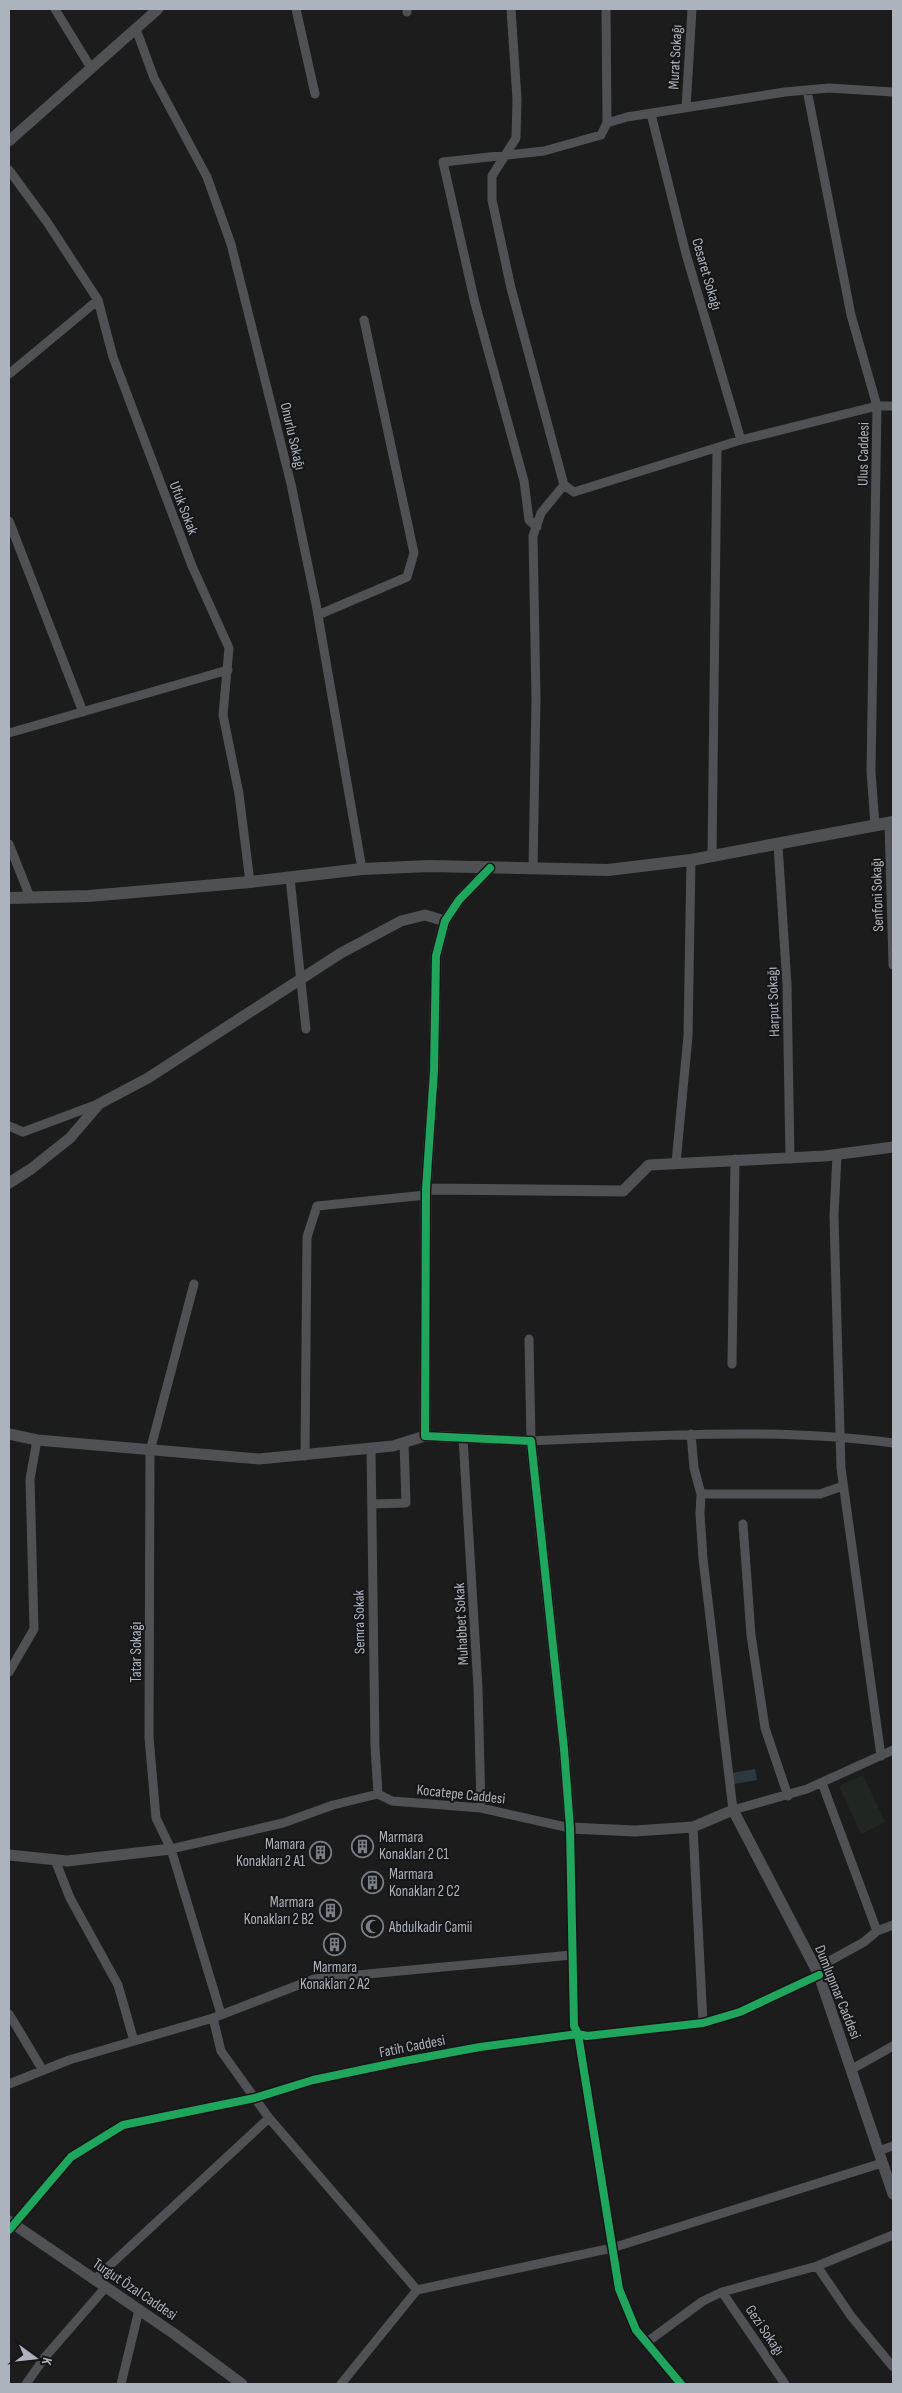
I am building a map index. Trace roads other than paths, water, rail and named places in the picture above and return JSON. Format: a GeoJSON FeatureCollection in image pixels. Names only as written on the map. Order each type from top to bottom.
{"type":"FeatureCollection","features":[{"type":"Feature","properties":{"kind":"main road"},"geometry":{"type":"LineString","coordinates":[[9,898],[90,896],[250,882],[362,869],[429,866],[608,870],[691,860],[891,823]]}},
{"type":"Feature","properties":{"kind":"street"},"geometry":{"type":"LineString","coordinates":[[56,9],[91,68]]}},
{"type":"Feature","properties":{"kind":"street"},"geometry":{"type":"LineString","coordinates":[[9,141],[158,9]]}},
{"type":"Feature","properties":{"kind":"street"},"geometry":{"type":"LineString","coordinates":[[296,9],[315,94]]}},
{"type":"Feature","properties":{"kind":"street"},"geometry":{"type":"LineString","coordinates":[[511,9],[517,100],[516,138],[503,154],[492,176],[492,200],[511,288],[564,485],[574,492],[741,440],[877,406],[893,406]]}},
{"type":"Feature","properties":{"kind":"street"},"geometry":{"type":"LineString","coordinates":[[537,527],[530,520],[524,481],[475,303],[443,162],[544,151],[601,135],[607,123],[606,9]]}},
{"type":"Feature","properties":{"kind":"street","name":"Murat Sokağı"},"geometry":{"type":"LineString","coordinates":[[686,108],[692,9]]}},
{"type":"Feature","properties":{"kind":"street","name":"Onurlu Sokağı"},"geometry":{"type":"LineString","coordinates":[[136,29],[154,78],[208,177],[231,244],[291,484],[318,615],[362,869]]}},
{"type":"Feature","properties":{"kind":"street"},"geometry":{"type":"LineString","coordinates":[[607,123],[686,108],[807,90],[829,88],[893,92]]}},
{"type":"Feature","properties":{"kind":"street","name":"Ulus Caddesi"},"geometry":{"type":"LineString","coordinates":[[807,90],[851,315],[877,406],[871,771],[875,826]]}},
{"type":"Feature","properties":{"kind":"street","name":"Cesaret Sokağı"},"geometry":{"type":"LineString","coordinates":[[651,114],[686,254],[741,440]]}},
{"type":"Feature","properties":{"kind":"street","name":"Ufuk Sokak"},"geometry":{"type":"LineString","coordinates":[[9,170],[47,222],[98,300],[113,357],[123,384],[192,566],[229,648],[223,714],[239,794],[250,882]]}},
{"type":"Feature","properties":{"kind":"street"},"geometry":{"type":"LineString","coordinates":[[9,374],[98,300]]}},
{"type":"Feature","properties":{"kind":"street"},"geometry":{"type":"LineString","coordinates":[[318,615],[407,577],[414,552],[364,320]]}},
{"type":"Feature","properties":{"kind":"street"},"geometry":{"type":"LineString","coordinates":[[712,856],[717,448]]}},
{"type":"Feature","properties":{"kind":"street"},"geometry":{"type":"LineString","coordinates":[[534,869],[536,699],[533,536],[542,513],[564,485]]}},
{"type":"Feature","properties":{"kind":"street"},"geometry":{"type":"LineString","coordinates":[[9,521],[83,712]]}},
{"type":"Feature","properties":{"kind":"street"},"geometry":{"type":"LineString","coordinates":[[9,733],[228,670]]}},
{"type":"Feature","properties":{"kind":"street","name":"Senfoni Sokağı"},"geometry":{"type":"LineString","coordinates":[[891,823],[893,965]]}},
{"type":"Feature","properties":{"kind":"street"},"geometry":{"type":"LineString","coordinates":[[9,844],[30,897]]}},
{"type":"Feature","properties":{"kind":"street","name":"Harput Sokağı"},"geometry":{"type":"LineString","coordinates":[[778,845],[787,985],[790,1159]]}},
{"type":"Feature","properties":{"kind":"street"},"geometry":{"type":"LineString","coordinates":[[676,1163],[688,1036],[691,860]]}},
{"type":"Feature","properties":{"kind":"street"},"geometry":{"type":"LineString","coordinates":[[425,1436],[426,1192],[434,1071],[436,956],[445,921],[459,900],[490,868]]}},
{"type":"Feature","properties":{"kind":"street"},"geometry":{"type":"LineString","coordinates":[[290,878],[306,1029]]}},
{"type":"Feature","properties":{"kind":"street"},"geometry":{"type":"LineString","coordinates":[[9,1126],[23,1132],[99,1104],[148,1078],[341,953],[401,921],[425,915],[445,921]]}},
{"type":"Feature","properties":{"kind":"street"},"geometry":{"type":"LineString","coordinates":[[9,1183],[31,1169],[70,1138],[99,1104]]}},
{"type":"Feature","properties":{"kind":"street"},"geometry":{"type":"LineString","coordinates":[[305,1456],[307,1237],[317,1206],[426,1192],[623,1191],[649,1165],[735,1159],[790,1159],[893,1147]]}},
{"type":"Feature","properties":{"kind":"street"},"geometry":{"type":"LineString","coordinates":[[837,1155],[834,1216],[839,1436],[843,1486],[881,1756]]}},
{"type":"Feature","properties":{"kind":"street"},"geometry":{"type":"LineString","coordinates":[[732,1364],[735,1159]]}},
{"type":"Feature","properties":{"kind":"street","name":"Tatar Sokağı"},"geometry":{"type":"LineString","coordinates":[[194,1284],[150,1451],[149,1737],[156,1818],[171,1849],[217,2016],[221,2051],[270,2118],[417,2290]]}},
{"type":"Feature","properties":{"kind":"street"},"geometry":{"type":"LineString","coordinates":[[529,1339],[531,1441],[563,1739],[570,1828],[574,2026],[578,2034],[619,2289],[636,2330],[681,2384]]}},
{"type":"Feature","properties":{"kind":"street"},"geometry":{"type":"LineString","coordinates":[[9,1434],[37,1440],[259,1459],[305,1456],[371,1448],[404,1443],[425,1436],[531,1441],[691,1434],[839,1436],[893,1443]]}},
{"type":"Feature","properties":{"kind":"street"},"geometry":{"type":"LineString","coordinates":[[691,1434],[694,1468],[701,1494],[700,1514],[703,1559],[734,1810]]}},
{"type":"Feature","properties":{"kind":"street","name":"Muhabbet Sokak"},"geometry":{"type":"LineString","coordinates":[[463,1438],[478,1688],[481,1808]]}},
{"type":"Feature","properties":{"kind":"street"},"geometry":{"type":"LineString","coordinates":[[9,1672],[34,1629],[30,1479],[37,1440]]}},
{"type":"Feature","properties":{"kind":"street"},"geometry":{"type":"LineString","coordinates":[[372,1504],[406,1503],[404,1443]]}},
{"type":"Feature","properties":{"kind":"street","name":"Semra Sokak"},"geometry":{"type":"LineString","coordinates":[[371,1448],[375,1746],[378,1794]]}},
{"type":"Feature","properties":{"kind":"street"},"geometry":{"type":"LineString","coordinates":[[701,1494],[820,1494],[843,1486]]}},
{"type":"Feature","properties":{"kind":"street"},"geometry":{"type":"LineString","coordinates":[[743,1524],[750,1635],[765,1728],[788,1796]]}},
{"type":"Feature","properties":{"kind":"street"},"geometry":{"type":"LineString","coordinates":[[570,1828],[635,1830],[693,1826],[734,1810],[788,1796],[822,1783],[893,1750]]}},
{"type":"Feature","properties":{"kind":"street"},"geometry":{"type":"LineString","coordinates":[[822,1783],[877,1931]]}},
{"type":"Feature","properties":{"kind":"street"},"geometry":{"type":"LineString","coordinates":[[9,1855],[67,1861],[171,1849],[283,1823],[334,1805],[378,1794]]}},
{"type":"Feature","properties":{"kind":"street","name":"Kocatepe Caddesi"},"geometry":{"type":"LineString","coordinates":[[378,1794],[392,1801],[481,1808],[570,1828]]}},
{"type":"Feature","properties":{"kind":"street","name":"Dumlupınar Caddesi"},"geometry":{"type":"LineString","coordinates":[[734,1810],[817,1972],[852,2069],[893,2194]]}},
{"type":"Feature","properties":{"kind":"street"},"geometry":{"type":"LineString","coordinates":[[693,1826],[703,2023]]}},
{"type":"Feature","properties":{"kind":"street"},"geometry":{"type":"LineString","coordinates":[[55,1860],[70,1898],[118,1985],[134,2041]]}},
{"type":"Feature","properties":{"kind":"street","name":"Fatih Caddesi"},"geometry":{"type":"LineString","coordinates":[[10,2225],[71,2157],[123,2125],[255,2098],[313,2080],[480,2047],[578,2034],[587,2036],[703,2023],[740,2012],[817,1972],[864,1942],[877,1931],[893,1925]]}},
{"type":"Feature","properties":{"kind":"street"},"geometry":{"type":"LineString","coordinates":[[9,2084],[42,2069],[217,2016],[314,1980],[572,1954]]}},
{"type":"Feature","properties":{"kind":"street"},"geometry":{"type":"LineString","coordinates":[[9,2014],[42,2069]]}},
{"type":"Feature","properties":{"kind":"street"},"geometry":{"type":"LineString","coordinates":[[852,2069],[893,2046]]}},
{"type":"Feature","properties":{"kind":"street"},"geometry":{"type":"LineString","coordinates":[[94,2280],[270,2118]]}},
{"type":"Feature","properties":{"kind":"street"},"geometry":{"type":"LineString","coordinates":[[878,2151],[893,2146]]}},
{"type":"Feature","properties":{"kind":"street"},"geometry":{"type":"LineString","coordinates":[[342,2384],[417,2290],[612,2248],[882,2163]]}},
{"type":"Feature","properties":{"kind":"street","name":"Turgut Özal Caddesi"},"geometry":{"type":"LineString","coordinates":[[10,2225],[139,2310],[242,2384]]}},
{"type":"Feature","properties":{"kind":"street"},"geometry":{"type":"LineString","coordinates":[[647,2342],[703,2301],[722,2292],[817,2266],[893,2235]]}},
{"type":"Feature","properties":{"kind":"street"},"geometry":{"type":"LineString","coordinates":[[817,2266],[851,2316],[893,2366]]}},
{"type":"Feature","properties":{"kind":"street"},"geometry":{"type":"LineString","coordinates":[[26,2384],[45,2357],[105,2288]]}},
{"type":"Feature","properties":{"kind":"street","name":"Gezi Sokağı"},"geometry":{"type":"LineString","coordinates":[[722,2292],[785,2384]]}},
{"type":"Feature","properties":{"kind":"street"},"geometry":{"type":"LineString","coordinates":[[121,2384],[139,2310]]}},
{"type":"Feature","properties":{"kind":"place","name":"Marmara Konakları 2 C1"},"geometry":{"type":"Point","coordinates":[363,1846]}},
{"type":"Feature","properties":{"kind":"place","name":"Mamara Konakları 2 A1"},"geometry":{"type":"Point","coordinates":[321,1853]}},
{"type":"Feature","properties":{"kind":"place","name":"Marmara Konakları 2 C2"},"geometry":{"type":"Point","coordinates":[373,1883]}},
{"type":"Feature","properties":{"kind":"place","name":"Marmara Konakları 2 B2"},"geometry":{"type":"Point","coordinates":[330,1911]}},
{"type":"Feature","properties":{"kind":"place","name":"Abdulkadir Camii"},"geometry":{"type":"Point","coordinates":[373,1927]}},
{"type":"Feature","properties":{"kind":"place","name":"Marmara Konakları 2 A2"},"geometry":{"type":"Point","coordinates":[335,1944]}}]}
